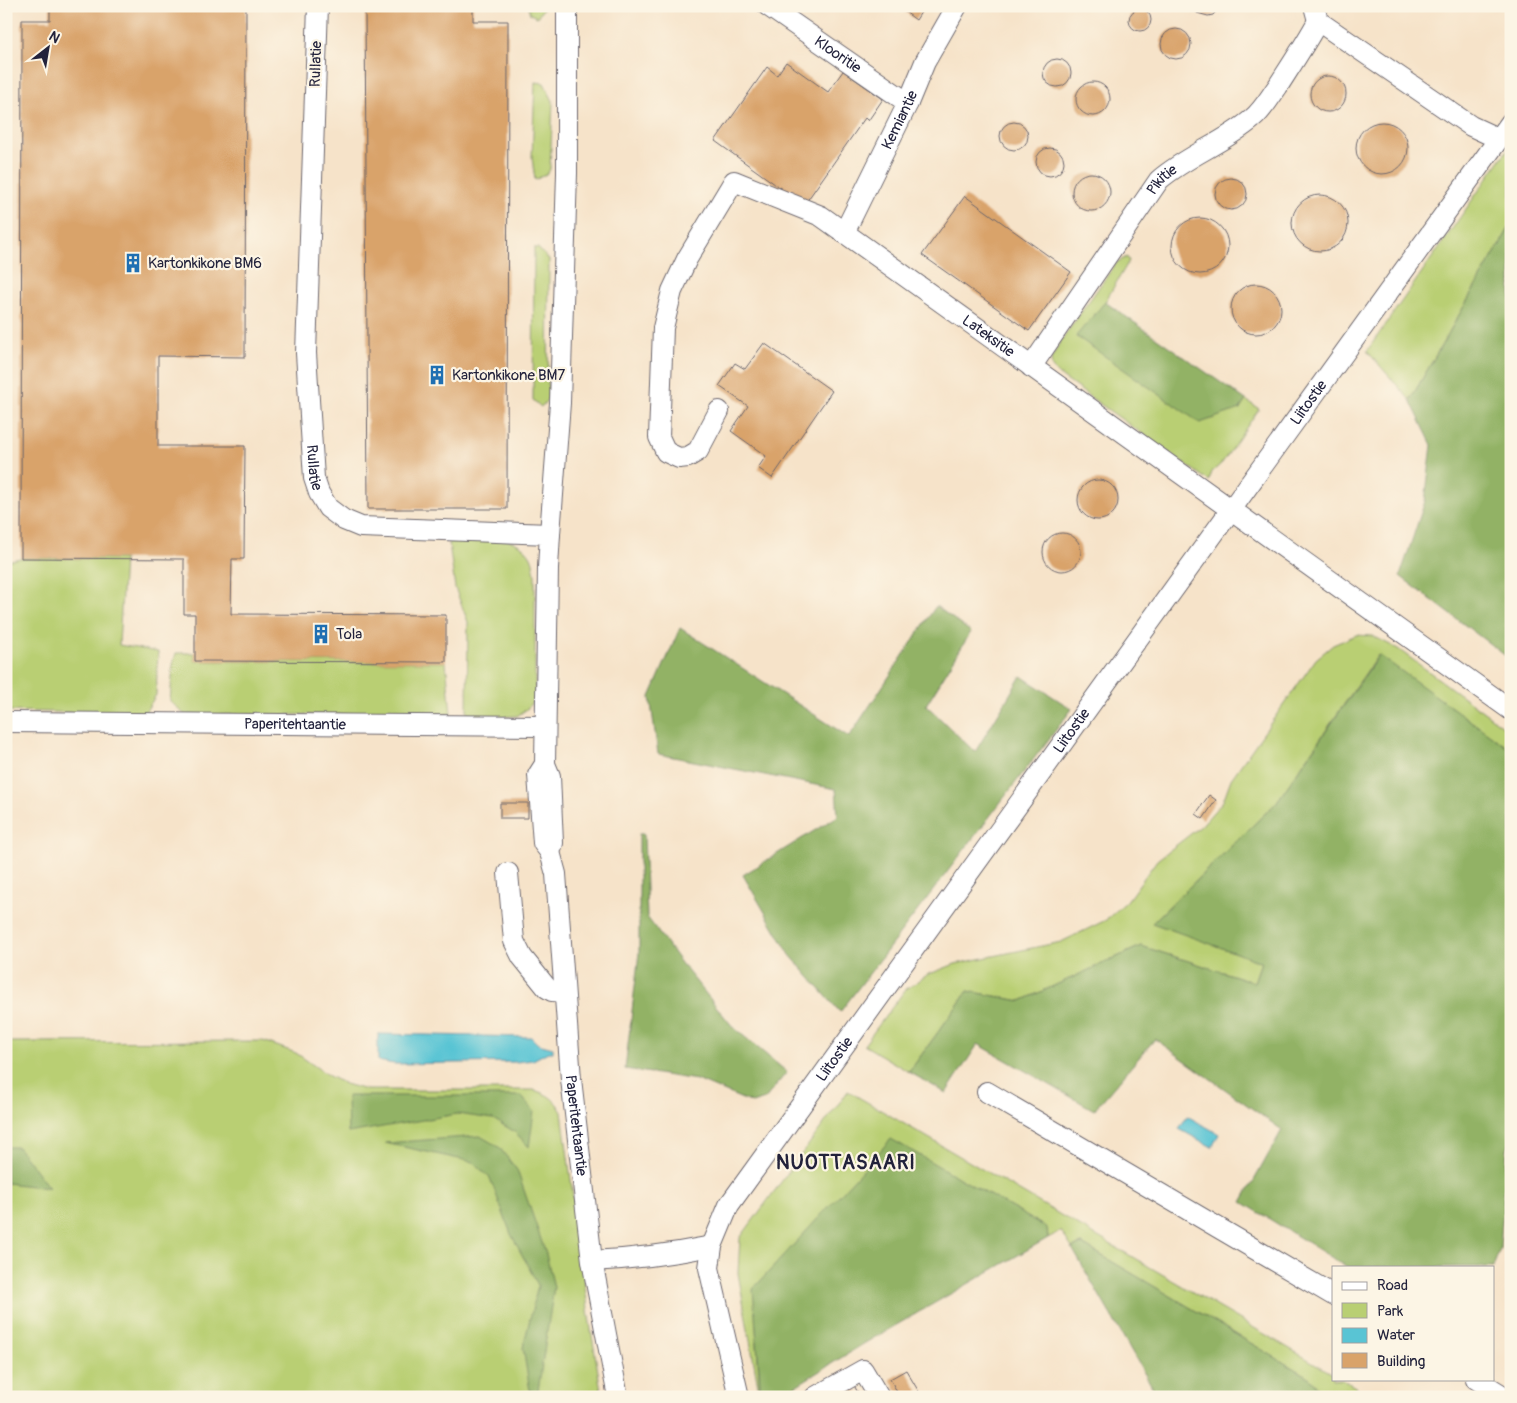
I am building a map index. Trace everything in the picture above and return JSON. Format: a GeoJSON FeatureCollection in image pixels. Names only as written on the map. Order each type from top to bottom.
{"type":"FeatureCollection","features":[{"type":"Feature","properties":{"kind":"street","name":"Rullatie"},"geometry":{"type":"LineString","coordinates":[[318,6],[306,353],[314,478],[319,494],[328,508],[348,522],[361,526],[550,534]]}},
{"type":"Feature","properties":{"kind":"street"},"geometry":{"type":"LineString","coordinates":[[545,726],[548,568],[560,403],[567,173],[567,6]]}},
{"type":"Feature","properties":{"kind":"street","name":"Klooritie"},"geometry":{"type":"LineString","coordinates":[[768,6],[908,103]]}},
{"type":"Feature","properties":{"kind":"street","name":"Kemiantie"},"geometry":{"type":"LineString","coordinates":[[844,233],[908,103],[925,62],[957,6]]}},
{"type":"Feature","properties":{"kind":"street"},"geometry":{"type":"LineString","coordinates":[[1316,13],[1472,126],[1499,139]]}},
{"type":"Feature","properties":{"kind":"street","name":"Pikitie"},"geometry":{"type":"LineString","coordinates":[[1031,366],[1159,180],[1174,167],[1237,131],[1254,118],[1264,107],[1301,51],[1316,13]]}},
{"type":"Feature","properties":{"kind":"street","name":"Liitostie"},"geometry":{"type":"LineString","coordinates":[[739,1397],[709,1268],[712,1246],[729,1204],[1511,122]]}},
{"type":"Feature","properties":{"kind":"street","name":"Lateksitie"},"geometry":{"type":"LineString","coordinates":[[719,411],[698,451],[688,457],[679,458],[666,452],[658,437],[663,328],[672,291],[687,260],[734,182],[821,216],[1511,710]]}},
{"type":"Feature","properties":{"kind":"street","name":"Paperitehtaantie"},"geometry":{"type":"LineString","coordinates":[[6,722],[545,726],[545,764],[538,774],[543,843],[550,852],[556,874],[563,992],[571,1079],[592,1261],[618,1397]]}},
{"type":"Feature","properties":{"kind":"street"},"geometry":{"type":"LineString","coordinates":[[508,873],[514,941],[522,957],[547,988],[552,991],[563,992]]}},
{"type":"Feature","properties":{"kind":"street"},"geometry":{"type":"LineString","coordinates":[[987,1092],[1332,1294]]}},
{"type":"Feature","properties":{"kind":"street"},"geometry":{"type":"LineString","coordinates":[[592,1261],[628,1260],[712,1246]]}},
{"type":"Feature","properties":{"kind":"street"},"geometry":{"type":"LineString","coordinates":[[815,1397],[863,1370],[879,1397]]}},
{"type":"Feature","properties":{"kind":"street"},"geometry":{"type":"LineString","coordinates":[[1478,1380],[1505,1397]]}},
{"type":"Feature","properties":{"kind":"green space"},"geometry":{"type":"Polygon","coordinates":[[[528,6],[545,6],[537,17],[530,14],[528,6]]]}},
{"type":"Feature","properties":{"kind":"green space"},"geometry":{"type":"Polygon","coordinates":[[[535,82],[544,83],[553,101],[550,169],[548,173],[535,180],[532,158],[535,82]]]}},
{"type":"Feature","properties":{"kind":"green space"},"geometry":{"type":"Polygon","coordinates":[[[1507,150],[1511,151],[1511,225],[1410,400],[1367,351],[1507,150]]]}},
{"type":"Feature","properties":{"kind":"green space"},"geometry":{"type":"Polygon","coordinates":[[[1511,225],[1511,660],[1400,576],[1425,501],[1432,445],[1410,400],[1511,225]]]}},
{"type":"Feature","properties":{"kind":"green space"},"geometry":{"type":"Polygon","coordinates":[[[534,248],[538,248],[549,260],[548,399],[541,407],[533,400],[534,248]]]}},
{"type":"Feature","properties":{"kind":"green space"},"geometry":{"type":"Polygon","coordinates":[[[1127,257],[1129,261],[1105,302],[1076,337],[1240,409],[1246,400],[1259,409],[1222,463],[1212,472],[1209,481],[1059,375],[1052,368],[1051,359],[1060,342],[1117,262],[1127,257]]]}},
{"type":"Feature","properties":{"kind":"green space"},"geometry":{"type":"Polygon","coordinates":[[[1105,302],[1246,400],[1240,409],[1200,423],[1076,336],[1105,302]]]}},
{"type":"Feature","properties":{"kind":"green space"},"geometry":{"type":"Polygon","coordinates":[[[487,537],[507,540],[517,543],[525,549],[532,559],[535,576],[535,698],[527,709],[517,716],[476,718],[467,713],[468,622],[455,588],[449,543],[456,538],[487,537]]]}},
{"type":"Feature","properties":{"kind":"green space"},"geometry":{"type":"Polygon","coordinates":[[[21,558],[124,559],[119,645],[158,652],[156,695],[144,714],[6,711],[6,561],[21,558]]]}},
{"type":"Feature","properties":{"kind":"green space"},"geometry":{"type":"Polygon","coordinates":[[[936,606],[971,632],[926,705],[975,752],[1021,676],[1072,709],[840,1012],[790,955],[743,875],[838,816],[836,789],[658,754],[650,697],[680,628],[849,737],[936,606]]]}},
{"type":"Feature","properties":{"kind":"green space"},"geometry":{"type":"Polygon","coordinates":[[[1356,635],[1373,636],[1398,649],[1511,732],[1511,750],[1378,655],[1276,803],[1153,922],[1261,962],[1254,982],[1141,946],[1021,1001],[968,991],[909,1072],[864,1045],[905,990],[927,975],[955,964],[1061,942],[1106,920],[1127,901],[1157,860],[1201,826],[1223,801],[1231,779],[1316,659],[1333,645],[1356,635]]]}},
{"type":"Feature","properties":{"kind":"green space"},"geometry":{"type":"Polygon","coordinates":[[[176,653],[195,653],[195,661],[446,662],[451,714],[185,715],[170,701],[173,664],[176,653]]]}},
{"type":"Feature","properties":{"kind":"green space"},"geometry":{"type":"Polygon","coordinates":[[[1379,655],[1511,750],[1511,1140],[1507,1150],[1500,1249],[1493,1266],[1345,1266],[1242,1202],[1282,1130],[1155,1039],[1094,1110],[978,1044],[946,1093],[909,1072],[968,991],[1021,1001],[1141,946],[1254,982],[1261,962],[1152,923],[1276,803],[1379,655]]]}},
{"type":"Feature","properties":{"kind":"green space"},"geometry":{"type":"Polygon","coordinates":[[[639,834],[644,834],[647,917],[681,963],[733,1027],[787,1072],[765,1099],[752,1103],[697,1080],[625,1069],[639,953],[639,834]]]}},
{"type":"Feature","properties":{"kind":"green space"},"geometry":{"type":"Polygon","coordinates":[[[263,1041],[296,1053],[329,1076],[345,1084],[366,1090],[534,1090],[554,1100],[562,1112],[589,1317],[602,1397],[6,1397],[6,1042],[263,1041]]]}},
{"type":"Feature","properties":{"kind":"green space"},"geometry":{"type":"Polygon","coordinates":[[[848,1091],[1332,1373],[1332,1380],[1344,1380],[1372,1397],[1326,1397],[1310,1378],[1082,1244],[1072,1248],[1061,1231],[1048,1238],[1047,1228],[891,1140],[754,1289],[760,1397],[738,1273],[740,1238],[848,1091]]]}},
{"type":"Feature","properties":{"kind":"green space"},"geometry":{"type":"Polygon","coordinates":[[[347,1096],[521,1096],[534,1111],[529,1147],[515,1132],[493,1119],[457,1114],[348,1133],[347,1096]]]}},
{"type":"Feature","properties":{"kind":"green space"},"geometry":{"type":"Polygon","coordinates":[[[480,1136],[499,1147],[517,1170],[546,1254],[554,1287],[537,1397],[531,1397],[523,1348],[538,1285],[511,1234],[490,1178],[473,1162],[385,1143],[480,1136]]]}},
{"type":"Feature","properties":{"kind":"green space"},"geometry":{"type":"Polygon","coordinates":[[[891,1139],[1047,1228],[1048,1238],[865,1343],[778,1397],[761,1397],[753,1289],[891,1139]]]}},
{"type":"Feature","properties":{"kind":"green space"},"geometry":{"type":"Polygon","coordinates":[[[6,1147],[18,1147],[49,1188],[6,1183],[6,1147]]]}},
{"type":"Feature","properties":{"kind":"green space"},"geometry":{"type":"Polygon","coordinates":[[[1082,1244],[1310,1378],[1326,1397],[1158,1397],[1072,1248],[1082,1244]]]}},
{"type":"Feature","properties":{"kind":"water"},"geometry":{"type":"Polygon","coordinates":[[[378,1034],[531,1037],[538,1044],[553,1048],[553,1052],[548,1052],[533,1060],[516,1062],[394,1064],[378,1061],[378,1034]]]}},
{"type":"Feature","properties":{"kind":"water"},"geometry":{"type":"Polygon","coordinates":[[[1187,1116],[1219,1134],[1212,1147],[1179,1129],[1187,1116]]]}},
{"type":"Feature","properties":{"kind":"building","name":"Kartonkikone BM6"},"geometry":{"type":"Polygon","coordinates":[[[50,6],[246,6],[245,357],[158,356],[158,446],[245,446],[244,559],[232,559],[231,614],[446,615],[446,662],[195,661],[195,614],[184,614],[184,559],[21,558],[22,20],[50,20],[50,6]]]}},
{"type":"Feature","properties":{"kind":"building","name":"Kartonkikone BM7"},"geometry":{"type":"Polygon","coordinates":[[[365,6],[473,6],[473,21],[508,21],[507,509],[368,509],[365,6]]]}},
{"type":"Feature","properties":{"kind":"building"},"geometry":{"type":"Polygon","coordinates":[[[897,6],[925,6],[916,20],[897,6]]]}},
{"type":"Feature","properties":{"kind":"building"},"geometry":{"type":"Polygon","coordinates":[[[1193,6],[1220,6],[1213,15],[1208,16],[1197,13],[1193,6]]]}},
{"type":"Feature","properties":{"kind":"building"},"geometry":{"type":"Polygon","coordinates":[[[1140,9],[1148,12],[1151,20],[1148,28],[1140,31],[1132,28],[1129,20],[1132,12],[1140,9]]]}},
{"type":"Feature","properties":{"kind":"building"},"geometry":{"type":"Polygon","coordinates":[[[1176,29],[1186,34],[1191,44],[1186,54],[1176,59],[1166,54],[1161,44],[1166,34],[1176,29]]]}},
{"type":"Feature","properties":{"kind":"building"},"geometry":{"type":"Polygon","coordinates":[[[1057,59],[1067,63],[1071,73],[1067,83],[1057,87],[1047,83],[1043,73],[1047,63],[1057,59]]]}},
{"type":"Feature","properties":{"kind":"building"},"geometry":{"type":"Polygon","coordinates":[[[786,62],[828,92],[843,71],[883,99],[868,121],[865,118],[804,205],[715,141],[767,67],[777,75],[786,62]]]}},
{"type":"Feature","properties":{"kind":"building"},"geometry":{"type":"Polygon","coordinates":[[[1328,76],[1341,81],[1346,94],[1341,107],[1328,112],[1315,107],[1310,94],[1315,81],[1328,76]]]}},
{"type":"Feature","properties":{"kind":"building"},"geometry":{"type":"Polygon","coordinates":[[[1093,82],[1105,87],[1110,99],[1105,111],[1093,116],[1081,111],[1076,99],[1081,87],[1093,82]]]}},
{"type":"Feature","properties":{"kind":"building"},"geometry":{"type":"Polygon","coordinates":[[[1014,122],[1024,126],[1028,136],[1024,146],[1014,150],[1004,146],[1000,136],[1004,126],[1014,122]]]}},
{"type":"Feature","properties":{"kind":"building"},"geometry":{"type":"Polygon","coordinates":[[[1382,122],[1392,124],[1400,130],[1406,138],[1408,148],[1406,158],[1400,166],[1392,172],[1382,174],[1372,172],[1364,166],[1358,158],[1356,148],[1358,138],[1364,130],[1372,124],[1382,122]]]}},
{"type":"Feature","properties":{"kind":"building"},"geometry":{"type":"Polygon","coordinates":[[[1050,148],[1060,152],[1064,162],[1060,172],[1050,176],[1040,172],[1036,162],[1040,152],[1050,148]]]}},
{"type":"Feature","properties":{"kind":"building"},"geometry":{"type":"Polygon","coordinates":[[[1091,173],[1105,178],[1110,192],[1105,206],[1091,211],[1077,206],[1072,192],[1077,178],[1091,173]]]}},
{"type":"Feature","properties":{"kind":"building"},"geometry":{"type":"Polygon","coordinates":[[[1231,178],[1243,182],[1247,194],[1243,206],[1231,210],[1219,206],[1215,194],[1219,182],[1231,178]]]}},
{"type":"Feature","properties":{"kind":"building"},"geometry":{"type":"Polygon","coordinates":[[[1320,195],[1331,197],[1340,203],[1346,212],[1348,223],[1346,234],[1340,243],[1331,249],[1320,251],[1309,249],[1300,243],[1294,234],[1292,223],[1294,212],[1300,203],[1309,197],[1320,195]]]}},
{"type":"Feature","properties":{"kind":"building"},"geometry":{"type":"Polygon","coordinates":[[[965,196],[1071,272],[1029,331],[922,255],[965,196]]]}},
{"type":"Feature","properties":{"kind":"building"},"geometry":{"type":"Polygon","coordinates":[[[1200,218],[1211,220],[1220,226],[1226,235],[1228,246],[1226,257],[1220,266],[1211,272],[1200,274],[1189,272],[1180,266],[1174,257],[1172,246],[1174,235],[1180,226],[1189,220],[1200,218]]]}},
{"type":"Feature","properties":{"kind":"building"},"geometry":{"type":"Polygon","coordinates":[[[1251,284],[1261,284],[1274,291],[1281,304],[1281,314],[1274,327],[1261,334],[1251,334],[1242,330],[1235,323],[1231,314],[1231,304],[1235,295],[1242,288],[1251,284]]]}},
{"type":"Feature","properties":{"kind":"building"},"geometry":{"type":"Polygon","coordinates":[[[764,343],[832,391],[772,478],[758,468],[766,456],[731,431],[748,406],[719,386],[735,363],[745,369],[764,343]]]}},
{"type":"Feature","properties":{"kind":"building"},"geometry":{"type":"Polygon","coordinates":[[[1098,480],[1112,486],[1118,500],[1112,514],[1098,520],[1084,514],[1078,500],[1084,486],[1098,480]]]}},
{"type":"Feature","properties":{"kind":"building"},"geometry":{"type":"Polygon","coordinates":[[[1062,533],[1069,534],[1075,539],[1080,545],[1080,559],[1075,565],[1069,570],[1062,571],[1055,570],[1049,565],[1044,559],[1043,552],[1044,545],[1049,539],[1055,534],[1062,533]]]}},
{"type":"Feature","properties":{"kind":"building"},"geometry":{"type":"Polygon","coordinates":[[[1209,795],[1216,800],[1203,819],[1196,814],[1209,795]]]}},
{"type":"Feature","properties":{"kind":"building"},"geometry":{"type":"Polygon","coordinates":[[[500,803],[528,803],[528,818],[500,818],[500,803]]]}},
{"type":"Feature","properties":{"kind":"building"},"geometry":{"type":"Polygon","coordinates":[[[906,1370],[922,1397],[900,1397],[890,1379],[906,1370]]]}},
{"type":"Feature","properties":{"kind":"building"},"geometry":{"type":"Polygon","coordinates":[[[854,1385],[860,1397],[834,1397],[854,1385]]]}},
{"type":"Feature","properties":{"kind":"place","name":"Kartonkikone BM6"},"geometry":{"type":"Point","coordinates":[133,263]}},
{"type":"Feature","properties":{"kind":"place","name":"Kartonkikone BM7"},"geometry":{"type":"Point","coordinates":[437,375]}},
{"type":"Feature","properties":{"kind":"place","name":"Tola"},"geometry":{"type":"Point","coordinates":[321,634]}},
{"type":"Feature","properties":{"kind":"district","name":"NUOTTASAARI"},"geometry":{"type":"Point","coordinates":[846,1162]}}]}
